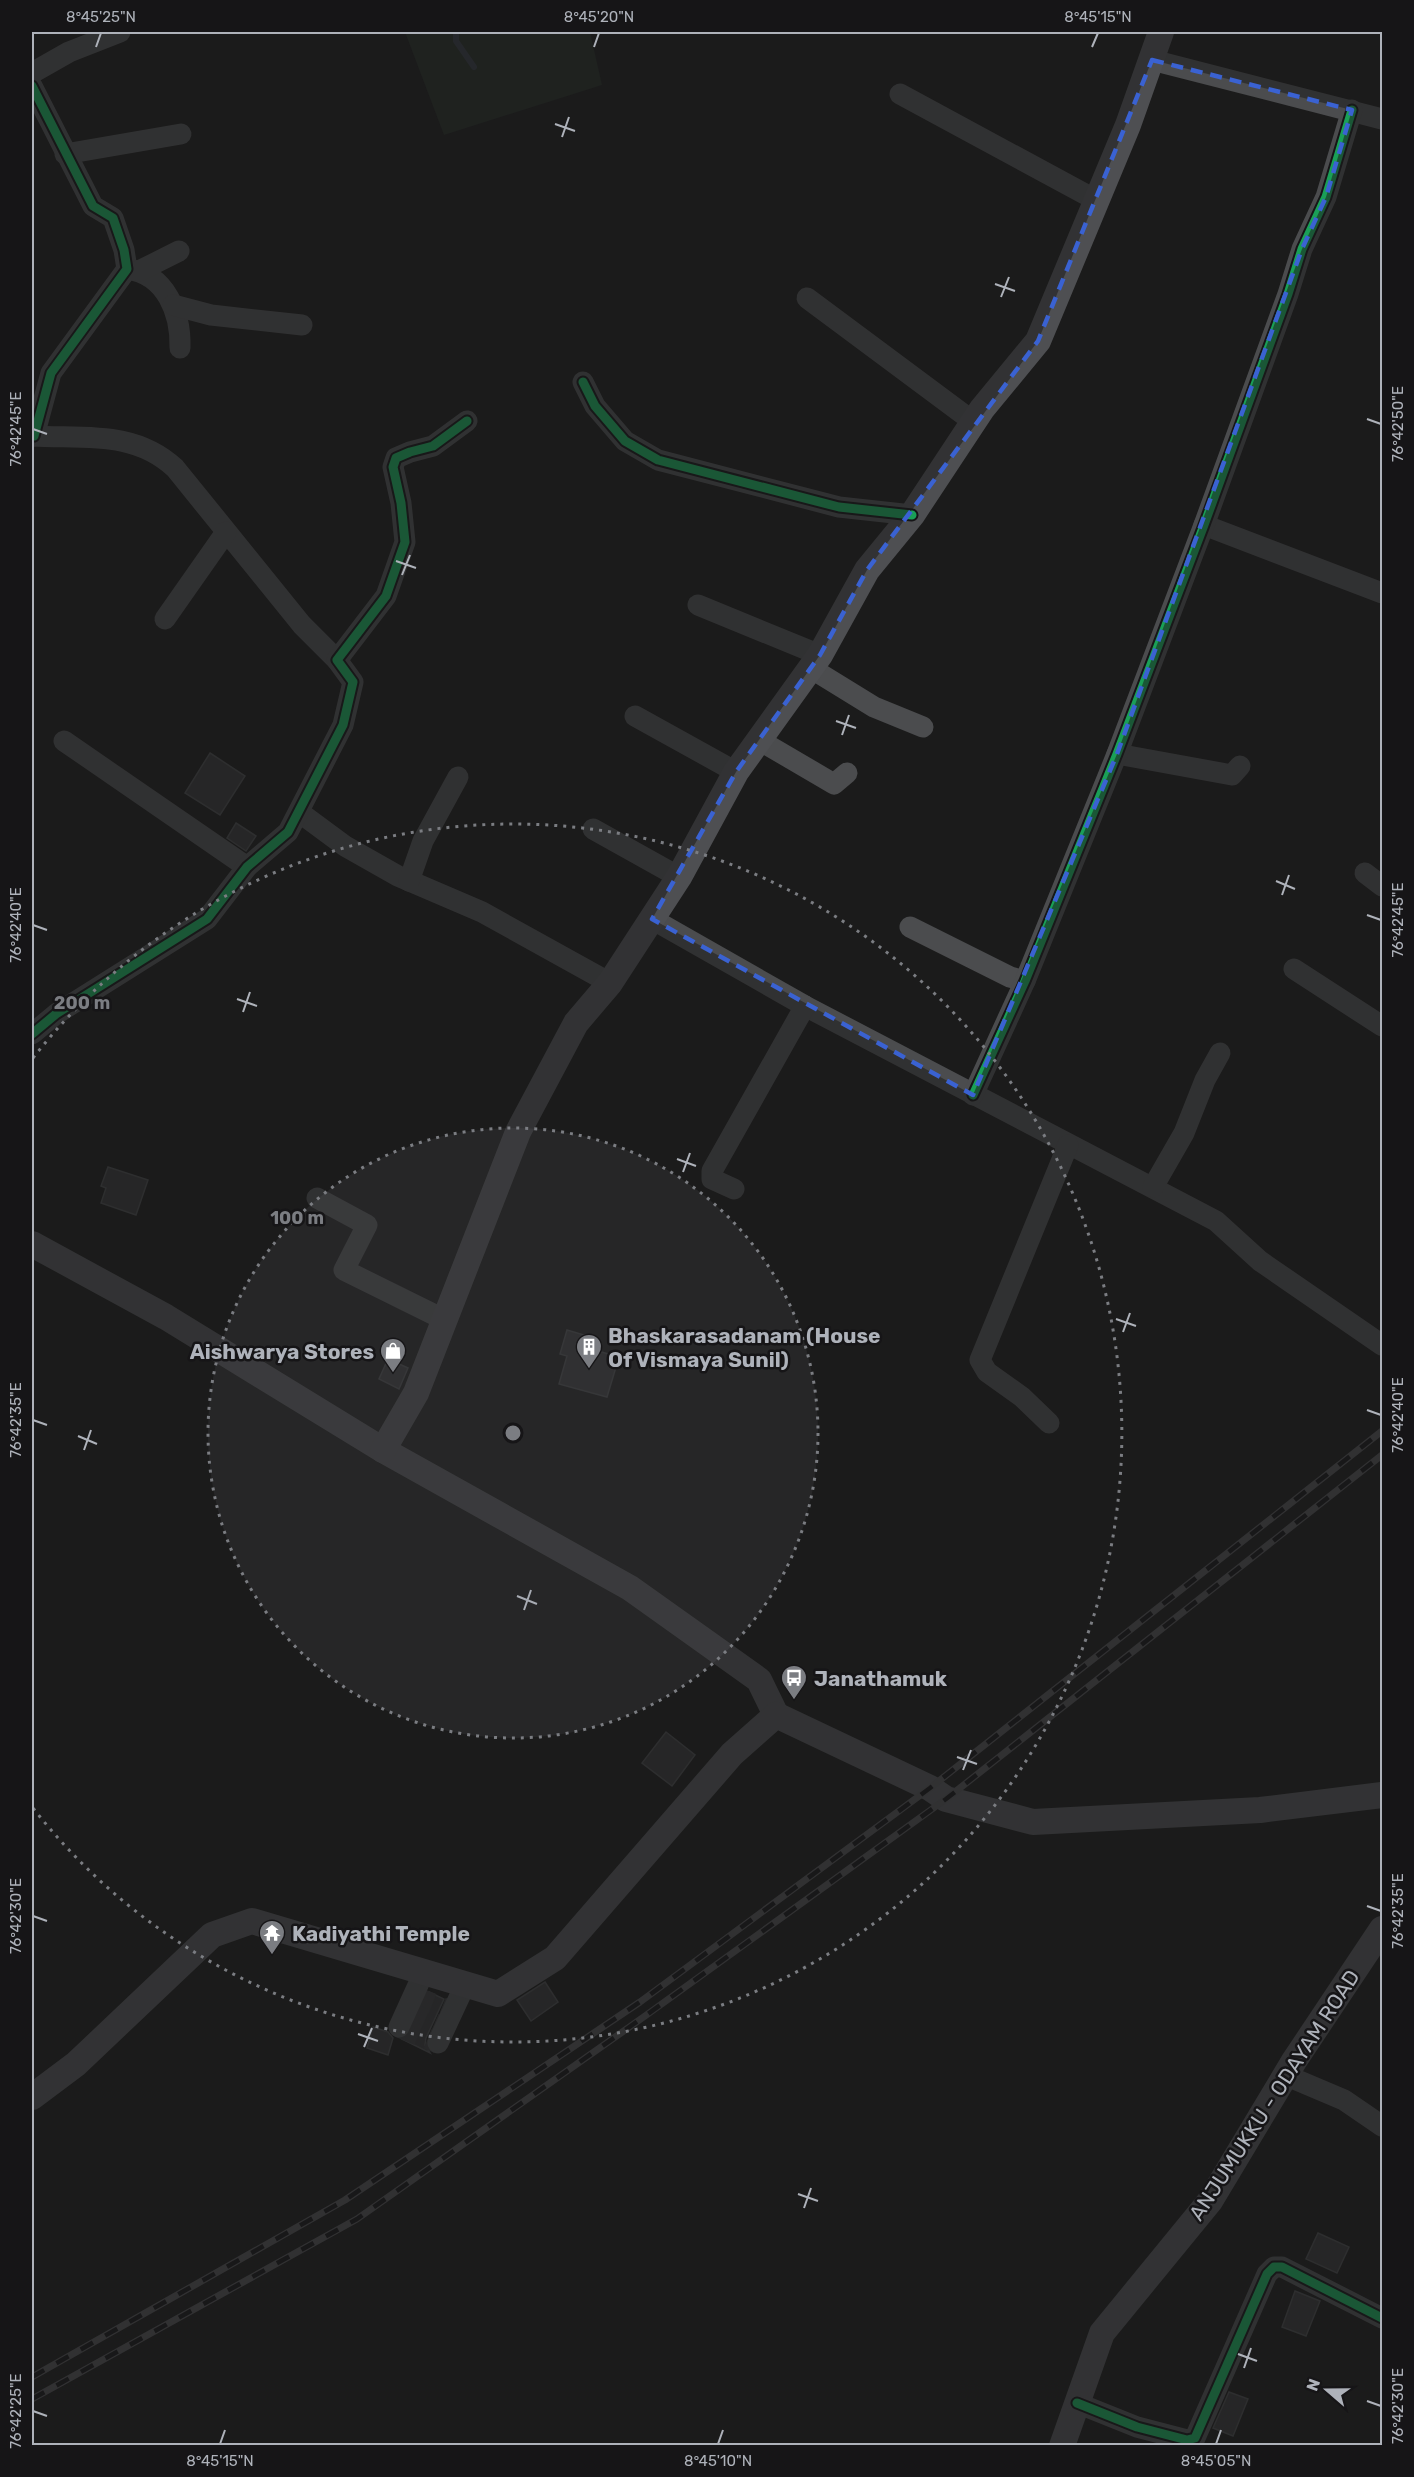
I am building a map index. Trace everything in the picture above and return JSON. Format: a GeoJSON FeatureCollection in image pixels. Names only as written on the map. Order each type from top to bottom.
{"type":"FeatureCollection","features":[{"type":"Feature","properties":{"kind":"main road"},"geometry":{"type":"LineString","coordinates":[[383,1450],[416,1393],[518,1132],[576,1023],[610,983],[679,877],[736,772],[814,661],[867,570],[912,515],[975,423],[982,409],[1038,341],[1152,60],[1161,32]]}},
{"type":"Feature","properties":{"kind":"main road"},"geometry":{"type":"LineString","coordinates":[[32,1244],[166,1317],[383,1450],[630,1588],[759,1680],[776,1715],[930,1788],[946,1799],[1033,1822],[1260,1810],[1383,1795]]}},
{"type":"Feature","properties":{"kind":"main road"},"geometry":{"type":"LineString","coordinates":[[32,2097],[76,2064],[212,1935],[252,1921],[498,1994],[555,1958],[732,1754],[776,1715]]}},
{"type":"Feature","properties":{"kind":"main road","name":"ANJUMUKKU - ODAYAM ROAD"},"geometry":{"type":"LineString","coordinates":[[1062,2445],[1102,2333],[1210,2201],[1285,2076],[1383,1929]]}},
{"type":"Feature","properties":{"kind":"street"},"geometry":{"type":"LineString","coordinates":[[32,73],[69,52],[120,32]]}},
{"type":"Feature","properties":{"kind":"street"},"geometry":{"type":"LineString","coordinates":[[1152,60],[1383,119]]}},
{"type":"Feature","properties":{"kind":"street"},"geometry":{"type":"LineString","coordinates":[[32,86],[93,206],[113,218],[133,270],[162,287],[173,305],[177,315],[180,348]]}},
{"type":"Feature","properties":{"kind":"street"},"geometry":{"type":"LineString","coordinates":[[900,94],[1096,200]]}},
{"type":"Feature","properties":{"kind":"street"},"geometry":{"type":"LineString","coordinates":[[974,1095],[1025,981],[1117,754],[1204,525],[1302,249],[1326,197],[1352,110]]}},
{"type":"Feature","properties":{"kind":"street"},"geometry":{"type":"LineString","coordinates":[[65,154],[160,135],[181,134]]}},
{"type":"Feature","properties":{"kind":"street"},"geometry":{"type":"LineString","coordinates":[[32,1034],[56,1014],[207,919],[247,867],[288,832],[343,726],[353,682],[337,660],[302,625],[175,468],[159,453],[123,440],[33,436],[51,373],[133,270],[179,251]]}},
{"type":"Feature","properties":{"kind":"street"},"geometry":{"type":"LineString","coordinates":[[807,298],[975,423]]}},
{"type":"Feature","properties":{"kind":"street"},"geometry":{"type":"LineString","coordinates":[[173,305],[211,315],[302,325]]}},
{"type":"Feature","properties":{"kind":"street"},"geometry":{"type":"LineString","coordinates":[[583,382],[595,406],[625,441],[658,460],[839,507],[912,515]]}},
{"type":"Feature","properties":{"kind":"street"},"geometry":{"type":"LineString","coordinates":[[337,660],[386,596],[405,542],[401,503],[393,467],[396,458],[433,446],[467,421]]}},
{"type":"Feature","properties":{"kind":"street"},"geometry":{"type":"LineString","coordinates":[[1204,525],[1383,593]]}},
{"type":"Feature","properties":{"kind":"street"},"geometry":{"type":"LineString","coordinates":[[165,619],[226,532]]}},
{"type":"Feature","properties":{"kind":"street"},"geometry":{"type":"LineString","coordinates":[[698,605],[814,661],[874,707],[923,727]]}},
{"type":"Feature","properties":{"kind":"street"},"geometry":{"type":"LineString","coordinates":[[635,716],[736,772]]}},
{"type":"Feature","properties":{"kind":"street"},"geometry":{"type":"LineString","coordinates":[[759,740],[834,784],[847,773]]}},
{"type":"Feature","properties":{"kind":"street"},"geometry":{"type":"LineString","coordinates":[[64,741],[247,867]]}},
{"type":"Feature","properties":{"kind":"street"},"geometry":{"type":"LineString","coordinates":[[1117,754],[1232,775],[1240,766]]}},
{"type":"Feature","properties":{"kind":"street"},"geometry":{"type":"LineString","coordinates":[[410,881],[427,833],[458,777]]}},
{"type":"Feature","properties":{"kind":"street"},"geometry":{"type":"LineString","coordinates":[[299,812],[345,846],[410,881],[482,912],[610,983]]}},
{"type":"Feature","properties":{"kind":"street"},"geometry":{"type":"LineString","coordinates":[[593,829],[679,877]]}},
{"type":"Feature","properties":{"kind":"street"},"geometry":{"type":"LineString","coordinates":[[1365,873],[1383,886]]}},
{"type":"Feature","properties":{"kind":"street"},"geometry":{"type":"LineString","coordinates":[[652,919],[806,1006],[1216,1221],[1260,1261],[1383,1346]]}},
{"type":"Feature","properties":{"kind":"street"},"geometry":{"type":"LineString","coordinates":[[910,927],[1010,977],[1025,981]]}},
{"type":"Feature","properties":{"kind":"street"},"geometry":{"type":"LineString","coordinates":[[1294,969],[1383,1026]]}},
{"type":"Feature","properties":{"kind":"street"},"geometry":{"type":"LineString","coordinates":[[734,1189],[712,1179],[712,1171],[806,1006]]}},
{"type":"Feature","properties":{"kind":"street"},"geometry":{"type":"LineString","coordinates":[[1153,1187],[1184,1133],[1205,1080],[1220,1053]]}},
{"type":"Feature","properties":{"kind":"street"},"geometry":{"type":"LineString","coordinates":[[1050,1423],[1022,1397],[987,1372],[980,1360],[1068,1145]]}},
{"type":"Feature","properties":{"kind":"street"},"geometry":{"type":"LineString","coordinates":[[316,1198],[367,1225],[344,1270],[445,1320]]}},
{"type":"Feature","properties":{"kind":"street"},"geometry":{"type":"LineString","coordinates":[[399,2027],[424,1972]]}},
{"type":"Feature","properties":{"kind":"street"},"geometry":{"type":"LineString","coordinates":[[438,2043],[465,1985]]}},
{"type":"Feature","properties":{"kind":"street"},"geometry":{"type":"LineString","coordinates":[[1285,2076],[1344,2100],[1383,2126]]}},
{"type":"Feature","properties":{"kind":"street"},"geometry":{"type":"LineString","coordinates":[[1077,2403],[1137,2427],[1194,2442],[1267,2274],[1274,2267],[1282,2267],[1383,2318]]}},
{"type":"Feature","properties":{"kind":"highlighted area"},"geometry":{"type":"Polygon","coordinates":[[[1152,60],[1352,110],[1326,197],[1302,249],[1117,754],[973,1095],[652,919],[736,772],[820,655],[867,570],[1038,341],[1152,60]]]}},
{"type":"Feature","properties":{"kind":"shaded area"},"geometry":{"type":"Polygon","coordinates":[[[405,32],[590,32],[602,85],[444,135],[405,32]]]}},
{"type":"Feature","properties":{"kind":"building"},"geometry":{"type":"Polygon","coordinates":[[[210,753],[245,776],[220,815],[185,793],[210,753]]]}},
{"type":"Feature","properties":{"kind":"building"},"geometry":{"type":"Polygon","coordinates":[[[236,823],[256,836],[246,851],[227,838],[236,823]]]}},
{"type":"Feature","properties":{"kind":"building"},"geometry":{"type":"Polygon","coordinates":[[[108,1167],[148,1180],[136,1215],[101,1203],[106,1188],[101,1186],[108,1167]]]}},
{"type":"Feature","properties":{"kind":"building","name":"Bhaskarasadanam (House Of Vismaya Sunil)"},"geometry":{"type":"Polygon","coordinates":[[[567,1330],[594,1338],[591,1349],[619,1357],[607,1397],[559,1384],[567,1356],[560,1354],[567,1330]]]}},
{"type":"Feature","properties":{"kind":"building","name":"Aishwarya Stores"},"geometry":{"type":"Polygon","coordinates":[[[388,1359],[408,1368],[399,1389],[379,1379],[388,1359]]]}},
{"type":"Feature","properties":{"kind":"building"},"geometry":{"type":"Polygon","coordinates":[[[666,1732],[695,1755],[672,1786],[642,1763],[666,1732]]]}},
{"type":"Feature","properties":{"kind":"building"},"geometry":{"type":"Polygon","coordinates":[[[545,1982],[558,2002],[531,2021],[517,2000],[545,1982]]]}},
{"type":"Feature","properties":{"kind":"building"},"geometry":{"type":"Polygon","coordinates":[[[429,1992],[444,1999],[426,2038],[425,2045],[430,2053],[402,2039],[411,2032],[429,1992]]]}},
{"type":"Feature","properties":{"kind":"building"},"geometry":{"type":"Polygon","coordinates":[[[373,2027],[388,2032],[393,2038],[388,2055],[367,2048],[373,2027]]]}},
{"type":"Feature","properties":{"kind":"building"},"geometry":{"type":"Polygon","coordinates":[[[1318,2233],[1349,2247],[1337,2273],[1306,2259],[1318,2233]]]}},
{"type":"Feature","properties":{"kind":"building"},"geometry":{"type":"Polygon","coordinates":[[[1295,2291],[1320,2301],[1306,2336],[1282,2327],[1295,2291]]]}},
{"type":"Feature","properties":{"kind":"building"},"geometry":{"type":"Polygon","coordinates":[[[1229,2392],[1248,2399],[1233,2436],[1213,2428],[1229,2392]]]}},
{"type":"Feature","properties":{"kind":"waterway"},"geometry":{"type":"LineString","coordinates":[[456,32],[456,41],[474,67]]}},
{"type":"Feature","properties":{"kind":"tunnel"},"geometry":{"type":"LineString","coordinates":[[413,1996],[453,2012]]}},
{"type":"Feature","properties":{"kind":"tunnel"},"geometry":{"type":"LineString","coordinates":[[406,2011],[445,2028]]}},
{"type":"Feature","properties":{"kind":"tunnel"},"geometry":{"type":"LineString","coordinates":[[399,2027],[438,2043]]}},
{"type":"Feature","properties":{"kind":"railway"},"geometry":{"type":"LineString","coordinates":[[32,2377],[345,2200],[640,2002],[930,1788],[1382,1431]]}},
{"type":"Feature","properties":{"kind":"railway"},"geometry":{"type":"LineString","coordinates":[[32,2399],[357,2219],[645,2016],[946,1799],[1382,1455]]}},
{"type":"Feature","properties":{"kind":"cycle path"},"geometry":{"type":"LineString","coordinates":[[32,86],[93,206],[113,218],[124,250],[127,269],[51,373],[34,436]]}},
{"type":"Feature","properties":{"kind":"cycle path"},"geometry":{"type":"LineString","coordinates":[[973,1095],[1025,981],[1117,754],[1204,525],[1288,294],[1302,249],[1326,197],[1352,110]]}},
{"type":"Feature","properties":{"kind":"cycle path"},"geometry":{"type":"LineString","coordinates":[[583,382],[595,406],[625,441],[658,460],[839,507],[912,515]]}},
{"type":"Feature","properties":{"kind":"cycle path"},"geometry":{"type":"LineString","coordinates":[[32,1034],[56,1014],[207,919],[247,867],[288,832],[343,725],[353,682],[337,660],[386,596],[405,542],[401,503],[393,467],[396,458],[433,446],[467,421]]}},
{"type":"Feature","properties":{"kind":"cycle path"},"geometry":{"type":"LineString","coordinates":[[1077,2403],[1137,2427],[1187,2440],[1195,2438],[1267,2274],[1274,2267],[1282,2267],[1382,2318]]}},
{"type":"Feature","properties":{"kind":"place","name":"Bhaskarasadanam (House Of Vismaya Sunil)"},"geometry":{"type":"Point","coordinates":[589,1370]}},
{"type":"Feature","properties":{"kind":"place","name":"Aishwarya Stores"},"geometry":{"type":"Point","coordinates":[393,1374]}},
{"type":"Feature","properties":{"kind":"place","name":"Janathamuk"},"geometry":{"type":"Point","coordinates":[794,1701]}},
{"type":"Feature","properties":{"kind":"place","name":"Kadiyathi Temple"},"geometry":{"type":"Point","coordinates":[272,1956]}}]}
